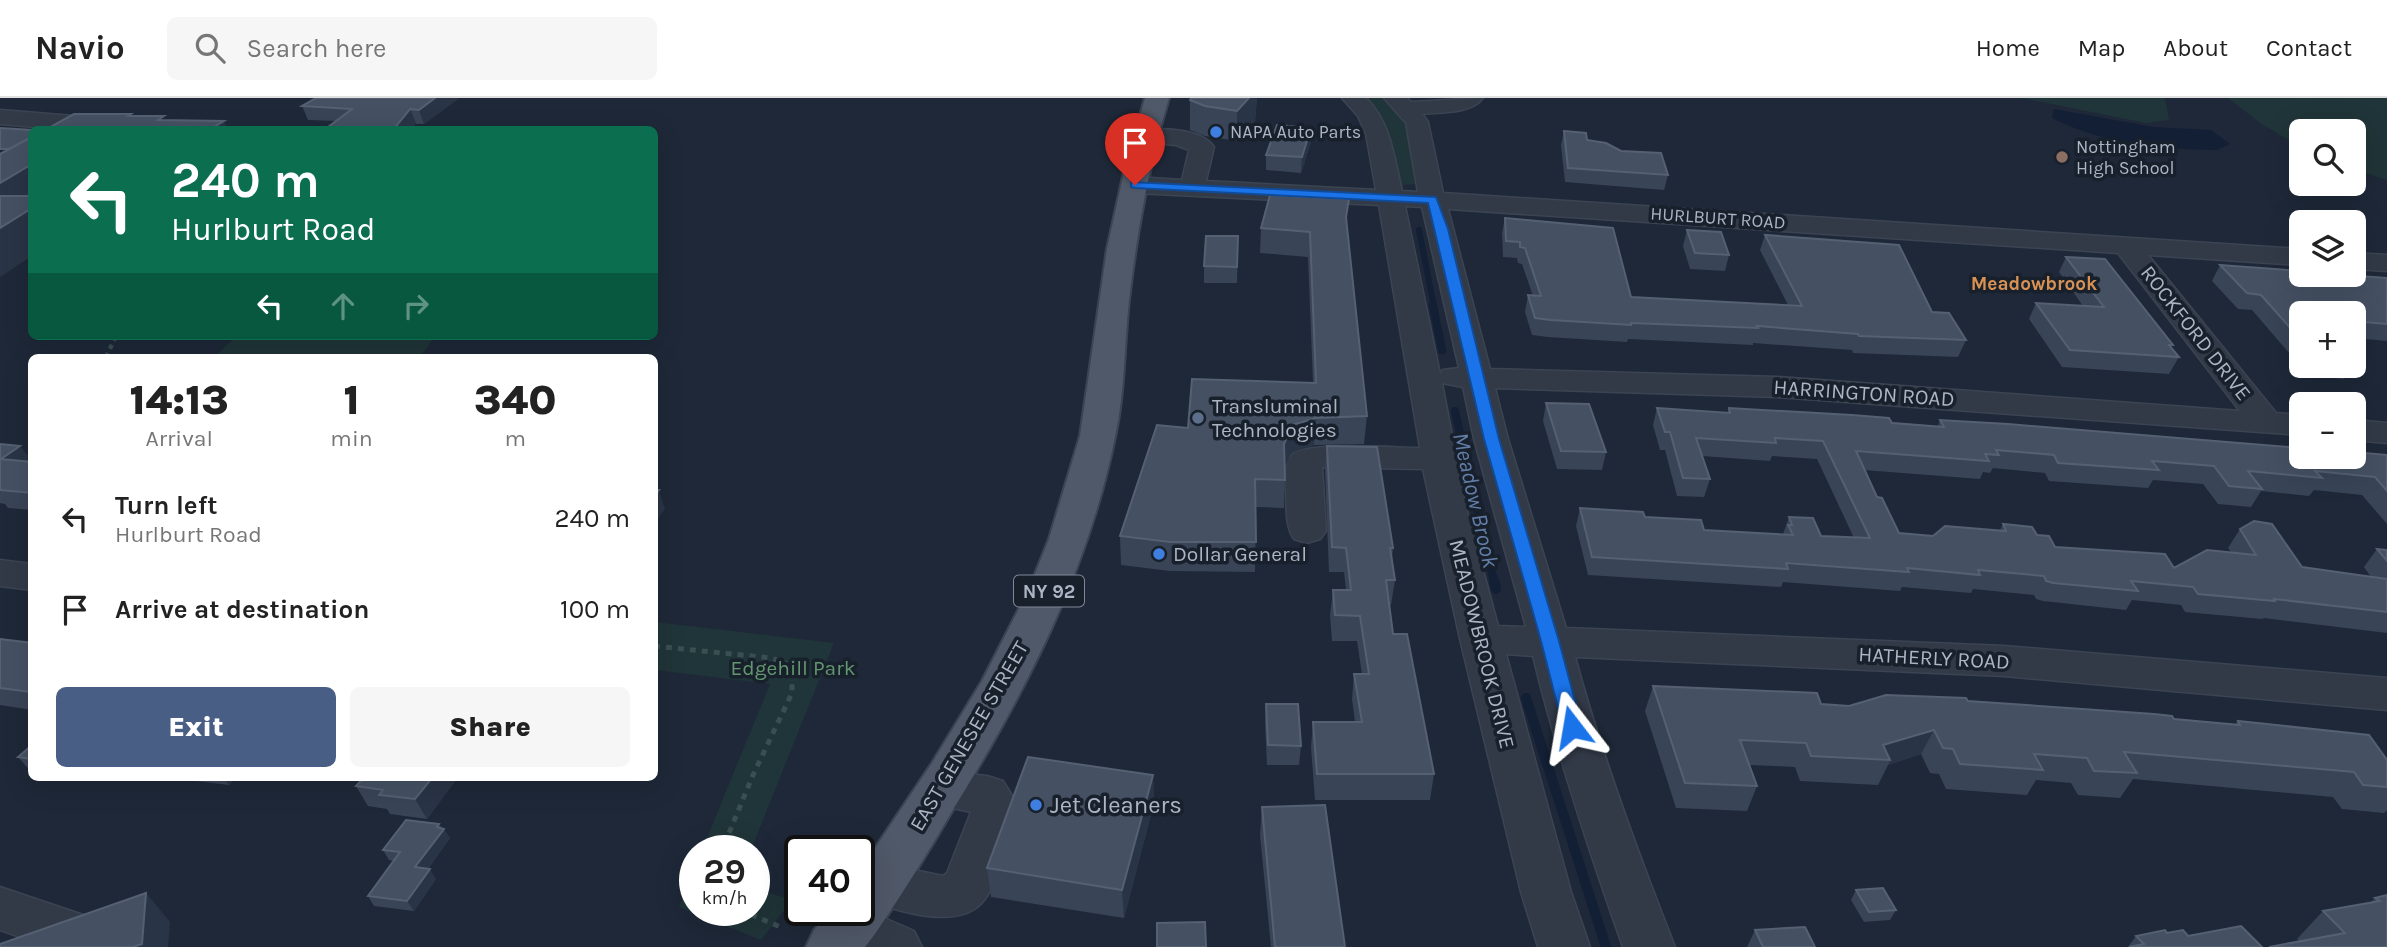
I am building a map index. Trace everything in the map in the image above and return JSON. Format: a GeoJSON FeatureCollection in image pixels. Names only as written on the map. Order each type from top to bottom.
{"type":"FeatureCollection","features":[{"type":"Feature","properties":{"kind":"main road","name":"EAST GENESEE STREET"},"geometry":{"type":"LineString","coordinates":[[842,936],[880,884],[941,789],[1027,639],[1075,527],[1098,435],[1106,387],[1114,299],[1135,185],[1157,98]]}},
{"type":"Feature","properties":{"kind":"street"},"geometry":{"type":"LineString","coordinates":[[0,108],[19,98]]}},
{"type":"Feature","properties":{"kind":"street","name":"MEADOWBROOK DRIVE"},"geometry":{"type":"LineString","coordinates":[[1353,98],[1375,124],[1425,376],[1446,500],[1546,892],[1564,947]]}},
{"type":"Feature","properties":{"kind":"street"},"geometry":{"type":"LineString","coordinates":[[1401,104],[1455,104],[1472,98]]}},
{"type":"Feature","properties":{"kind":"street"},"geometry":{"type":"LineString","coordinates":[[1401,104],[1417,122],[1432,200],[1442,229],[1492,439],[1572,727],[1603,824],[1649,947]]}},
{"type":"Feature","properties":{"kind":"street"},"geometry":{"type":"LineString","coordinates":[[0,117],[111,126]]}},
{"type":"Feature","properties":{"kind":"street"},"geometry":{"type":"LineString","coordinates":[[1147,137],[1180,138],[1202,147],[1192,188]]}},
{"type":"Feature","properties":{"kind":"street","name":"HURLBURT ROAD"},"geometry":{"type":"LineString","coordinates":[[1135,185],[1432,200],[2289,256]]}},
{"type":"Feature","properties":{"kind":"street","name":"ROCKFORD DRIVE"},"geometry":{"type":"LineString","coordinates":[[2126,245],[2266,422]]}},
{"type":"Feature","properties":{"kind":"street"},"geometry":{"type":"LineString","coordinates":[[2366,262],[2387,263]]}},
{"type":"Feature","properties":{"kind":"street","name":"HARRINGTON ROAD"},"geometry":{"type":"LineString","coordinates":[[1425,376],[1777,387],[2289,424]]}},
{"type":"Feature","properties":{"kind":"street"},"geometry":{"type":"LineString","coordinates":[[2366,431],[2387,433]]}},
{"type":"Feature","properties":{"kind":"street"},"geometry":{"type":"LineString","coordinates":[[1307,531],[1303,484],[1305,461],[1313,457],[1439,458]]}},
{"type":"Feature","properties":{"kind":"street"},"geometry":{"type":"LineString","coordinates":[[0,573],[28,576]]}},
{"type":"Feature","properties":{"kind":"street","name":"HATHERLY ROAD"},"geometry":{"type":"LineString","coordinates":[[1480,639],[2004,661],[2387,694]]}},
{"type":"Feature","properties":{"kind":"street"},"geometry":{"type":"LineString","coordinates":[[880,884],[950,898],[967,886],[994,812],[993,802],[987,794],[941,789]]}},
{"type":"Feature","properties":{"kind":"street"},"geometry":{"type":"LineString","coordinates":[[0,908],[68,932]]}},
{"type":"Feature","properties":{"kind":"street"},"geometry":{"type":"LineString","coordinates":[[842,936],[896,947]]}},
{"type":"Feature","properties":{"kind":"path"},"geometry":{"type":"LineString","coordinates":[[658,646],[771,658],[786,663],[792,675],[792,693],[728,835]]}},
{"type":"Feature","properties":{"kind":"path"},"geometry":{"type":"LineString","coordinates":[[770,923],[783,928]]}},
{"type":"Feature","properties":{"kind":"green space"},"geometry":{"type":"Polygon","coordinates":[[[1362,98],[1386,98],[1395,108],[1410,138],[1418,184],[1399,185],[1362,98]]]}},
{"type":"Feature","properties":{"kind":"green space"},"geometry":{"type":"Polygon","coordinates":[[[2022,98],[2165,98],[2169,120],[2146,123],[2022,98]]]}},
{"type":"Feature","properties":{"kind":"green space"},"geometry":{"type":"Polygon","coordinates":[[[2228,98],[2387,98],[2387,180],[2366,173],[2366,119],[2289,119],[2289,140],[2263,125],[2228,98]]]}},
{"type":"Feature","properties":{"kind":"green space"},"geometry":{"type":"Polygon","coordinates":[[[233,340],[432,340],[420,354],[217,354],[233,340]]]}},
{"type":"Feature","properties":{"kind":"green space","name":"Edgehill Park"},"geometry":{"type":"Polygon","coordinates":[[[658,622],[834,643],[757,835],[708,835],[770,684],[658,670],[658,622]]]}},
{"type":"Feature","properties":{"kind":"green space"},"geometry":{"type":"Polygon","coordinates":[[[770,893],[784,897],[784,910],[761,940],[726,926],[770,926],[770,893]]]}},
{"type":"Feature","properties":{"kind":"water"},"geometry":{"type":"Polygon","coordinates":[[[2054,109],[2153,127],[2211,130],[2230,144],[2217,150],[2132,143],[2071,127],[2052,118],[2054,109]]]}},
{"type":"Feature","properties":{"kind":"building"},"geometry":{"type":"Polygon","coordinates":[[[316,98],[435,98],[419,110],[410,109],[396,126],[329,126],[352,109],[302,106],[316,98]]]}},
{"type":"Feature","properties":{"kind":"building"},"geometry":{"type":"Polygon","coordinates":[[[1249,98],[1237,111],[1205,106],[1190,100],[1249,98]]]}},
{"type":"Feature","properties":{"kind":"building"},"geometry":{"type":"Polygon","coordinates":[[[74,114],[131,114],[128,116],[164,116],[158,120],[224,121],[216,126],[52,126],[74,114]]]}},
{"type":"Feature","properties":{"kind":"building"},"geometry":{"type":"Polygon","coordinates":[[[1277,125],[1311,128],[1302,157],[1266,155],[1277,125]]]}},
{"type":"Feature","properties":{"kind":"building"},"geometry":{"type":"Polygon","coordinates":[[[0,128],[28,130],[28,139],[9,149],[0,149],[0,128]]]}},
{"type":"Feature","properties":{"kind":"building"},"geometry":{"type":"Polygon","coordinates":[[[1564,131],[1586,133],[1587,140],[1606,143],[1621,151],[1661,153],[1668,175],[1568,168],[1564,131]]]}},
{"type":"Feature","properties":{"kind":"building"},"geometry":{"type":"Polygon","coordinates":[[[28,139],[28,166],[0,183],[0,154],[28,139]]]}},
{"type":"Feature","properties":{"kind":"building"},"geometry":{"type":"Polygon","coordinates":[[[1270,195],[1349,199],[1346,217],[1367,416],[1316,418],[1292,425],[1284,444],[1285,480],[1255,479],[1256,542],[1170,542],[1120,536],[1157,425],[1188,428],[1192,379],[1316,383],[1310,232],[1261,228],[1270,195]]]}},
{"type":"Feature","properties":{"kind":"building"},"geometry":{"type":"Polygon","coordinates":[[[0,196],[28,196],[28,210],[0,228],[0,196]]]}},
{"type":"Feature","properties":{"kind":"building"},"geometry":{"type":"Polygon","coordinates":[[[1505,218],[1613,228],[1631,297],[1802,306],[1765,235],[1899,245],[1932,312],[1949,313],[1966,340],[1859,336],[1757,326],[1758,328],[1631,325],[1535,318],[1528,295],[1541,296],[1525,248],[1520,247],[1520,242],[1506,241],[1505,218]]]}},
{"type":"Feature","properties":{"kind":"building"},"geometry":{"type":"Polygon","coordinates":[[[1687,230],[1721,232],[1729,255],[1695,253],[1687,230]]]}},
{"type":"Feature","properties":{"kind":"building"},"geometry":{"type":"Polygon","coordinates":[[[1206,236],[1238,236],[1237,267],[1204,266],[1206,236]]]}},
{"type":"Feature","properties":{"kind":"building"},"geometry":{"type":"Polygon","coordinates":[[[2066,257],[2105,259],[2173,345],[2169,345],[2179,357],[2070,350],[2036,303],[2104,307],[2066,257]]]}},
{"type":"Feature","properties":{"kind":"building"},"geometry":{"type":"Polygon","coordinates":[[[2220,265],[2289,270],[2289,287],[2366,287],[2366,276],[2387,278],[2387,324],[2366,322],[2366,301],[2289,301],[2289,326],[2261,295],[2247,293],[2220,265]]]}},
{"type":"Feature","properties":{"kind":"building"},"geometry":{"type":"Polygon","coordinates":[[[1546,403],[1589,404],[1606,452],[1561,451],[1546,403]]]}},
{"type":"Feature","properties":{"kind":"building"},"geometry":{"type":"Polygon","coordinates":[[[1657,408],[1730,413],[1729,408],[1889,418],[1892,423],[1944,427],[1940,420],[2289,447],[2289,469],[2366,469],[2366,453],[2387,455],[2387,491],[2375,477],[2315,471],[2322,478],[2248,471],[2262,489],[2229,486],[2214,466],[2152,461],[2159,470],[2058,463],[2054,455],[1996,450],[1999,455],[1985,454],[1989,461],[1856,451],[1877,497],[1882,498],[1899,533],[1933,536],[1945,526],[2006,531],[2003,524],[2032,527],[2037,535],[2049,536],[2055,547],[2165,554],[2174,568],[2207,550],[2256,555],[2240,529],[2254,521],[2272,524],[2302,567],[2387,579],[2387,612],[2274,599],[2275,601],[2198,594],[2193,587],[2131,581],[2138,591],[2053,583],[2046,581],[2044,576],[1978,570],[1980,575],[1907,568],[1909,572],[1786,563],[1788,569],[1592,557],[1580,508],[1643,512],[1645,517],[1701,520],[1704,530],[1793,535],[1788,525],[1792,525],[1789,517],[1813,518],[1821,536],[1870,538],[1823,441],[1775,438],[1776,443],[1696,438],[1710,479],[1683,478],[1670,432],[1665,432],[1657,408]]]}},
{"type":"Feature","properties":{"kind":"building"},"geometry":{"type":"Polygon","coordinates":[[[0,444],[20,446],[1,459],[28,462],[28,493],[0,490],[0,444]]]}},
{"type":"Feature","properties":{"kind":"building"},"geometry":{"type":"Polygon","coordinates":[[[1327,446],[1377,447],[1393,548],[1390,548],[1395,580],[1386,580],[1393,634],[1407,634],[1434,774],[1317,774],[1313,722],[1362,722],[1354,674],[1369,674],[1360,616],[1335,615],[1333,590],[1351,590],[1346,548],[1332,547],[1327,446]]]}},
{"type":"Feature","properties":{"kind":"building"},"geometry":{"type":"Polygon","coordinates":[[[2377,549],[2387,550],[2387,561],[2377,549]]]}},
{"type":"Feature","properties":{"kind":"building"},"geometry":{"type":"Polygon","coordinates":[[[0,639],[28,642],[28,692],[0,688],[0,639]]]}},
{"type":"Feature","properties":{"kind":"building"},"geometry":{"type":"Polygon","coordinates":[[[1653,686],[1817,693],[1821,704],[1849,706],[1886,695],[1966,698],[1968,701],[2154,714],[2172,716],[2174,719],[2240,725],[2238,721],[2369,735],[2387,760],[2387,787],[2363,785],[2354,772],[2124,752],[2137,773],[2094,771],[2087,758],[2034,754],[2043,770],[1960,764],[1953,749],[1943,748],[1934,730],[1883,745],[1890,760],[1811,756],[1806,743],[1740,740],[1757,786],[1685,783],[1653,686]]]}},
{"type":"Feature","properties":{"kind":"building"},"geometry":{"type":"Polygon","coordinates":[[[1266,704],[1298,704],[1301,746],[1268,745],[1266,704]]]}},
{"type":"Feature","properties":{"kind":"building"},"geometry":{"type":"Polygon","coordinates":[[[28,748],[28,758],[18,757],[28,748]]]}},
{"type":"Feature","properties":{"kind":"building"},"geometry":{"type":"Polygon","coordinates":[[[1028,757],[1153,775],[1122,890],[987,868],[1028,757]]]}},
{"type":"Feature","properties":{"kind":"building"},"geometry":{"type":"Polygon","coordinates":[[[360,781],[430,781],[415,799],[379,795],[383,790],[356,786],[360,781]]]}},
{"type":"Feature","properties":{"kind":"building"},"geometry":{"type":"Polygon","coordinates":[[[1325,805],[1345,947],[1275,947],[1262,807],[1325,805]]]}},
{"type":"Feature","properties":{"kind":"building"},"geometry":{"type":"Polygon","coordinates":[[[406,820],[439,824],[437,827],[444,829],[415,867],[430,869],[407,901],[368,896],[400,852],[383,850],[406,820]]]}},
{"type":"Feature","properties":{"kind":"building"},"geometry":{"type":"Polygon","coordinates":[[[1883,888],[1896,910],[1869,912],[1856,890],[1883,888]]]}},
{"type":"Feature","properties":{"kind":"building"},"geometry":{"type":"Polygon","coordinates":[[[146,893],[142,944],[133,947],[0,947],[0,944],[146,893]]]}},
{"type":"Feature","properties":{"kind":"building"},"geometry":{"type":"Polygon","coordinates":[[[2387,895],[2387,947],[2269,947],[2345,933],[2323,911],[2380,901],[2375,898],[2387,895]]]}},
{"type":"Feature","properties":{"kind":"building"},"geometry":{"type":"Polygon","coordinates":[[[1205,922],[1206,947],[1157,947],[1157,923],[1205,922]]]}},
{"type":"Feature","properties":{"kind":"building"},"geometry":{"type":"Polygon","coordinates":[[[2241,926],[2262,947],[2129,947],[2144,944],[2136,936],[2165,930],[2167,933],[2183,930],[2188,936],[2241,926]]]}},
{"type":"Feature","properties":{"kind":"building"},"geometry":{"type":"Polygon","coordinates":[[[1805,927],[1815,947],[1763,947],[1755,930],[1805,927]]]}},
{"type":"Feature","properties":{"kind":"waterway","name":"Meadow Brook"},"geometry":{"type":"LineString","coordinates":[[1419,230],[1434,307]]}},
{"type":"Feature","properties":{"kind":"waterway","name":"Meadow Brook"},"geometry":{"type":"LineString","coordinates":[[1433,305],[1442,350]]}},
{"type":"Feature","properties":{"kind":"waterway","name":"Meadow Brook"},"geometry":{"type":"LineString","coordinates":[[1455,411],[1494,582]]}},
{"type":"Feature","properties":{"kind":"waterway","name":"Meadow Brook"},"geometry":{"type":"LineString","coordinates":[[1494,580],[1496,589]]}},
{"type":"Feature","properties":{"kind":"waterway","name":"Meadow Brook"},"geometry":{"type":"LineString","coordinates":[[1526,698],[1606,947]]}},
{"type":"Feature","properties":{"kind":"place","name":"NAPA Auto Parts"},"geometry":{"type":"Point","coordinates":[1216,132]}},
{"type":"Feature","properties":{"kind":"place","name":"Nottingham High School"},"geometry":{"type":"Point","coordinates":[2062,157]}},
{"type":"Feature","properties":{"kind":"place","name":"Transluminal Technologies"},"geometry":{"type":"Point","coordinates":[1198,418]}},
{"type":"Feature","properties":{"kind":"place","name":"Dollar General"},"geometry":{"type":"Point","coordinates":[1159,554]}},
{"type":"Feature","properties":{"kind":"place","name":"Jet Cleaners"},"geometry":{"type":"Point","coordinates":[1036,805]}},
{"type":"Feature","properties":{"kind":"district","name":"Meadowbrook"},"geometry":{"type":"Point","coordinates":[2034,283]}},
{"type":"Feature","properties":{"kind":"route"},"geometry":{"type":"LineString","coordinates":[[1135,185],[1432,200],[1442,229],[1492,439],[1572,727]]}}]}
